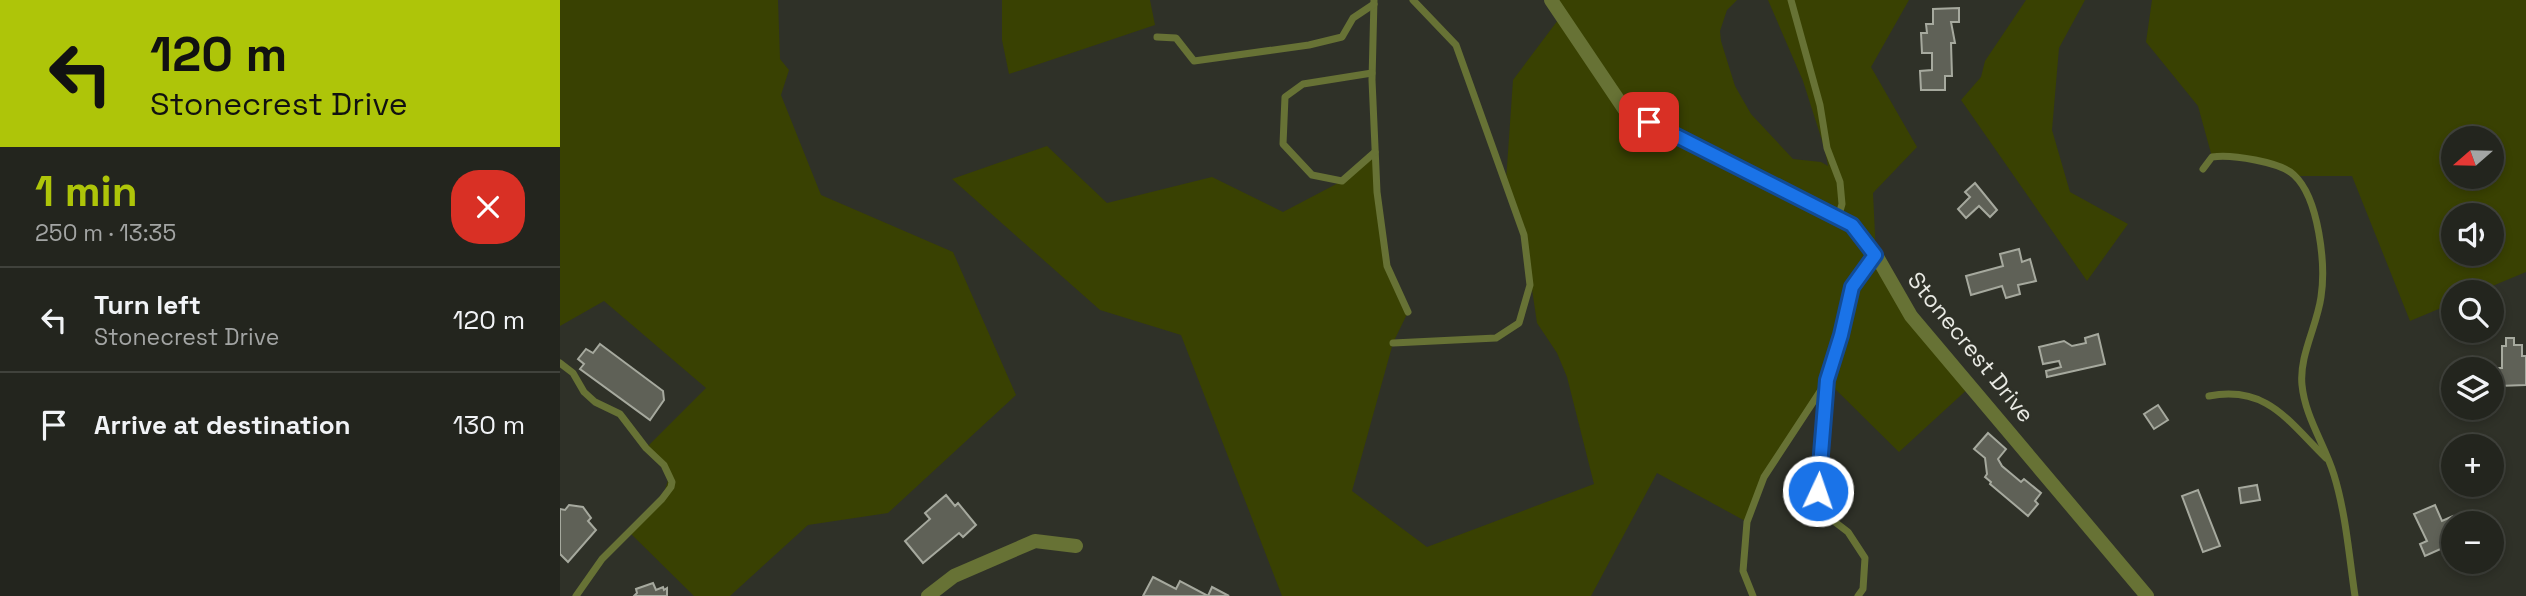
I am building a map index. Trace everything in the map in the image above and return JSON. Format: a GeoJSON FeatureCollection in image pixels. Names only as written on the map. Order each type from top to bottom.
{"type":"FeatureCollection","features":[{"type":"Feature","properties":{"kind":"street","name":"Stonecrest Drive"},"geometry":{"type":"LineString","coordinates":[[1550,0],[1625,110],[1852,225],[1875,255],[1911,316],[2147,596]]}},
{"type":"Feature","properties":{"kind":"street"},"geometry":{"type":"LineString","coordinates":[[928,596],[954,576],[1035,541],[1076,546]]}},
{"type":"Feature","properties":{"kind":"lane"},"geometry":{"type":"LineString","coordinates":[[1393,343],[1496,338],[1519,323],[1530,285],[1524,235],[1456,45],[1413,0]]}},
{"type":"Feature","properties":{"kind":"lane"},"geometry":{"type":"LineString","coordinates":[[1791,0],[1812,72],[1827,148],[1840,182],[1842,204],[1838,218]]}},
{"type":"Feature","properties":{"kind":"lane"},"geometry":{"type":"LineString","coordinates":[[1157,37],[1176,38],[1194,61],[1309,45],[1342,37],[1353,18],[1374,2]]}},
{"type":"Feature","properties":{"kind":"lane"},"geometry":{"type":"LineString","coordinates":[[1374,2],[1372,73],[1377,192],[1387,266],[1408,312]]}},
{"type":"Feature","properties":{"kind":"lane"},"geometry":{"type":"LineString","coordinates":[[1372,73],[1303,85],[1285,97],[1283,144],[1312,175],[1342,181],[1375,152]]}},
{"type":"Feature","properties":{"kind":"lane"},"geometry":{"type":"LineString","coordinates":[[2203,169],[2212,156],[2221,155],[2243,158],[2288,171],[2296,176],[2311,203],[2321,237],[2324,261],[2322,295],[2302,368],[2302,384],[2306,408],[2329,461],[2340,500],[2356,596]]}},
{"type":"Feature","properties":{"kind":"lane"},"geometry":{"type":"LineString","coordinates":[[1858,596],[1863,589],[1865,558],[1848,531],[1818,509],[1818,472],[1827,380],[1852,287],[1875,255]]}},
{"type":"Feature","properties":{"kind":"lane"},"geometry":{"type":"LineString","coordinates":[[560,363],[573,373],[584,392],[595,402],[620,414],[664,465],[672,482],[662,499],[602,559],[576,596]]}},
{"type":"Feature","properties":{"kind":"lane"},"geometry":{"type":"LineString","coordinates":[[1753,596],[1743,571],[1747,522],[1764,477],[1827,380]]}},
{"type":"Feature","properties":{"kind":"lane"},"geometry":{"type":"LineString","coordinates":[[2209,396],[2240,393],[2269,404],[2329,461]]}},
{"type":"Feature","properties":{"kind":"green space"},"geometry":{"type":"Polygon","coordinates":[[[560,0],[778,0],[780,59],[789,70],[781,95],[821,195],[953,252],[1016,395],[888,513],[808,525],[730,596],[694,596],[628,531],[662,499],[670,474],[646,448],[706,388],[604,301],[560,326],[560,0]]]}},
{"type":"Feature","properties":{"kind":"green space"},"geometry":{"type":"Polygon","coordinates":[[[1002,0],[1150,0],[1155,25],[1009,74],[1002,40],[1002,0]]]}},
{"type":"Feature","properties":{"kind":"green space"},"geometry":{"type":"Polygon","coordinates":[[[1551,0],[1737,0],[1727,10],[1720,31],[1735,86],[1751,114],[1793,159],[1821,162],[1828,166],[1803,81],[1768,0],[1909,0],[1871,67],[1917,147],[1873,193],[1876,255],[1891,286],[1971,386],[1899,452],[1827,381],[1764,477],[1747,522],[1657,473],[1591,596],[1282,596],[1181,335],[1100,310],[952,179],[1047,146],[1107,203],[1212,177],[1283,212],[1342,181],[1375,152],[1387,266],[1408,312],[1393,343],[1352,491],[1427,547],[1594,484],[1567,377],[1557,353],[1537,323],[1524,235],[1506,181],[1513,80],[1561,16],[1551,0]]]}},
{"type":"Feature","properties":{"kind":"green space"},"geometry":{"type":"Polygon","coordinates":[[[2026,0],[2085,0],[2059,48],[2052,130],[2070,192],[2128,224],[2087,281],[1961,100],[1981,77],[1985,61],[2026,0]]]}},
{"type":"Feature","properties":{"kind":"green space"},"geometry":{"type":"Polygon","coordinates":[[[2152,0],[2526,0],[2526,272],[2504,281],[2441,280],[2441,308],[2410,321],[2352,176],[2296,176],[2268,164],[2212,157],[2198,106],[2146,42],[2152,0]]]}},
{"type":"Feature","properties":{"kind":"building"},"geometry":{"type":"Polygon","coordinates":[[[1959,8],[1959,22],[1951,22],[1955,43],[1951,43],[1952,76],[1945,76],[1945,90],[1921,90],[1920,71],[1932,70],[1932,53],[1922,53],[1921,33],[1927,33],[1926,24],[1933,24],[1933,9],[1959,8]]]}},
{"type":"Feature","properties":{"kind":"building"},"geometry":{"type":"Polygon","coordinates":[[[1975,183],[1997,210],[1990,217],[1979,206],[1966,218],[1958,209],[1970,197],[1965,192],[1975,183]]]}},
{"type":"Feature","properties":{"kind":"building"},"geometry":{"type":"Polygon","coordinates":[[[2019,249],[2022,262],[2030,259],[2036,281],[2018,285],[2020,294],[2006,298],[2002,286],[1971,295],[1966,276],[2003,266],[2000,254],[2019,249]]]}},
{"type":"Feature","properties":{"kind":"building"},"geometry":{"type":"Polygon","coordinates":[[[2098,334],[2105,364],[2047,377],[2046,371],[2061,367],[2059,361],[2043,364],[2039,347],[2064,341],[2072,346],[2086,343],[2085,338],[2098,334]]]}},
{"type":"Feature","properties":{"kind":"building"},"geometry":{"type":"Polygon","coordinates":[[[2506,338],[2514,338],[2514,345],[2522,345],[2522,356],[2526,356],[2526,385],[2504,386],[2502,346],[2506,346],[2506,338]]]}},
{"type":"Feature","properties":{"kind":"building"},"geometry":{"type":"Polygon","coordinates":[[[600,344],[663,391],[664,400],[650,420],[580,369],[584,364],[578,359],[586,349],[593,353],[600,344]]]}},
{"type":"Feature","properties":{"kind":"building"},"geometry":{"type":"Polygon","coordinates":[[[2158,405],[2168,420],[2154,429],[2144,414],[2158,405]]]}},
{"type":"Feature","properties":{"kind":"building"},"geometry":{"type":"Polygon","coordinates":[[[1988,433],[2006,449],[1998,459],[2002,466],[2021,482],[2024,479],[2041,493],[2035,501],[2038,504],[2028,516],[1985,477],[1985,458],[1974,449],[1988,433]]]}},
{"type":"Feature","properties":{"kind":"building"},"geometry":{"type":"Polygon","coordinates":[[[2257,485],[2260,500],[2241,503],[2239,488],[2257,485]]]}},
{"type":"Feature","properties":{"kind":"building"},"geometry":{"type":"Polygon","coordinates":[[[2198,490],[2220,546],[2203,552],[2182,496],[2198,490]]]}},
{"type":"Feature","properties":{"kind":"building"},"geometry":{"type":"Polygon","coordinates":[[[946,495],[955,506],[958,503],[976,525],[963,537],[959,533],[923,563],[905,541],[930,519],[925,513],[946,495]]]}},
{"type":"Feature","properties":{"kind":"building"},"geometry":{"type":"Polygon","coordinates":[[[569,505],[583,507],[591,518],[588,521],[596,530],[568,562],[560,554],[560,509],[565,510],[569,505]]]}},
{"type":"Feature","properties":{"kind":"building"},"geometry":{"type":"Polygon","coordinates":[[[2435,505],[2441,519],[2441,549],[2425,556],[2420,544],[2427,541],[2414,514],[2435,505]]]}},
{"type":"Feature","properties":{"kind":"building"},"geometry":{"type":"Polygon","coordinates":[[[1153,577],[1176,589],[1180,581],[1208,596],[1143,596],[1153,577]]]}},
{"type":"Feature","properties":{"kind":"building"},"geometry":{"type":"Polygon","coordinates":[[[653,583],[656,590],[667,588],[667,596],[634,596],[636,589],[653,583]]]}},
{"type":"Feature","properties":{"kind":"building"},"geometry":{"type":"Polygon","coordinates":[[[1212,587],[1229,596],[1208,596],[1212,587]]]}},
{"type":"Feature","properties":{"kind":"route"},"geometry":{"type":"LineString","coordinates":[[1649,122],[1852,225],[1875,255],[1852,287],[1827,380],[1818,491]]}}]}
